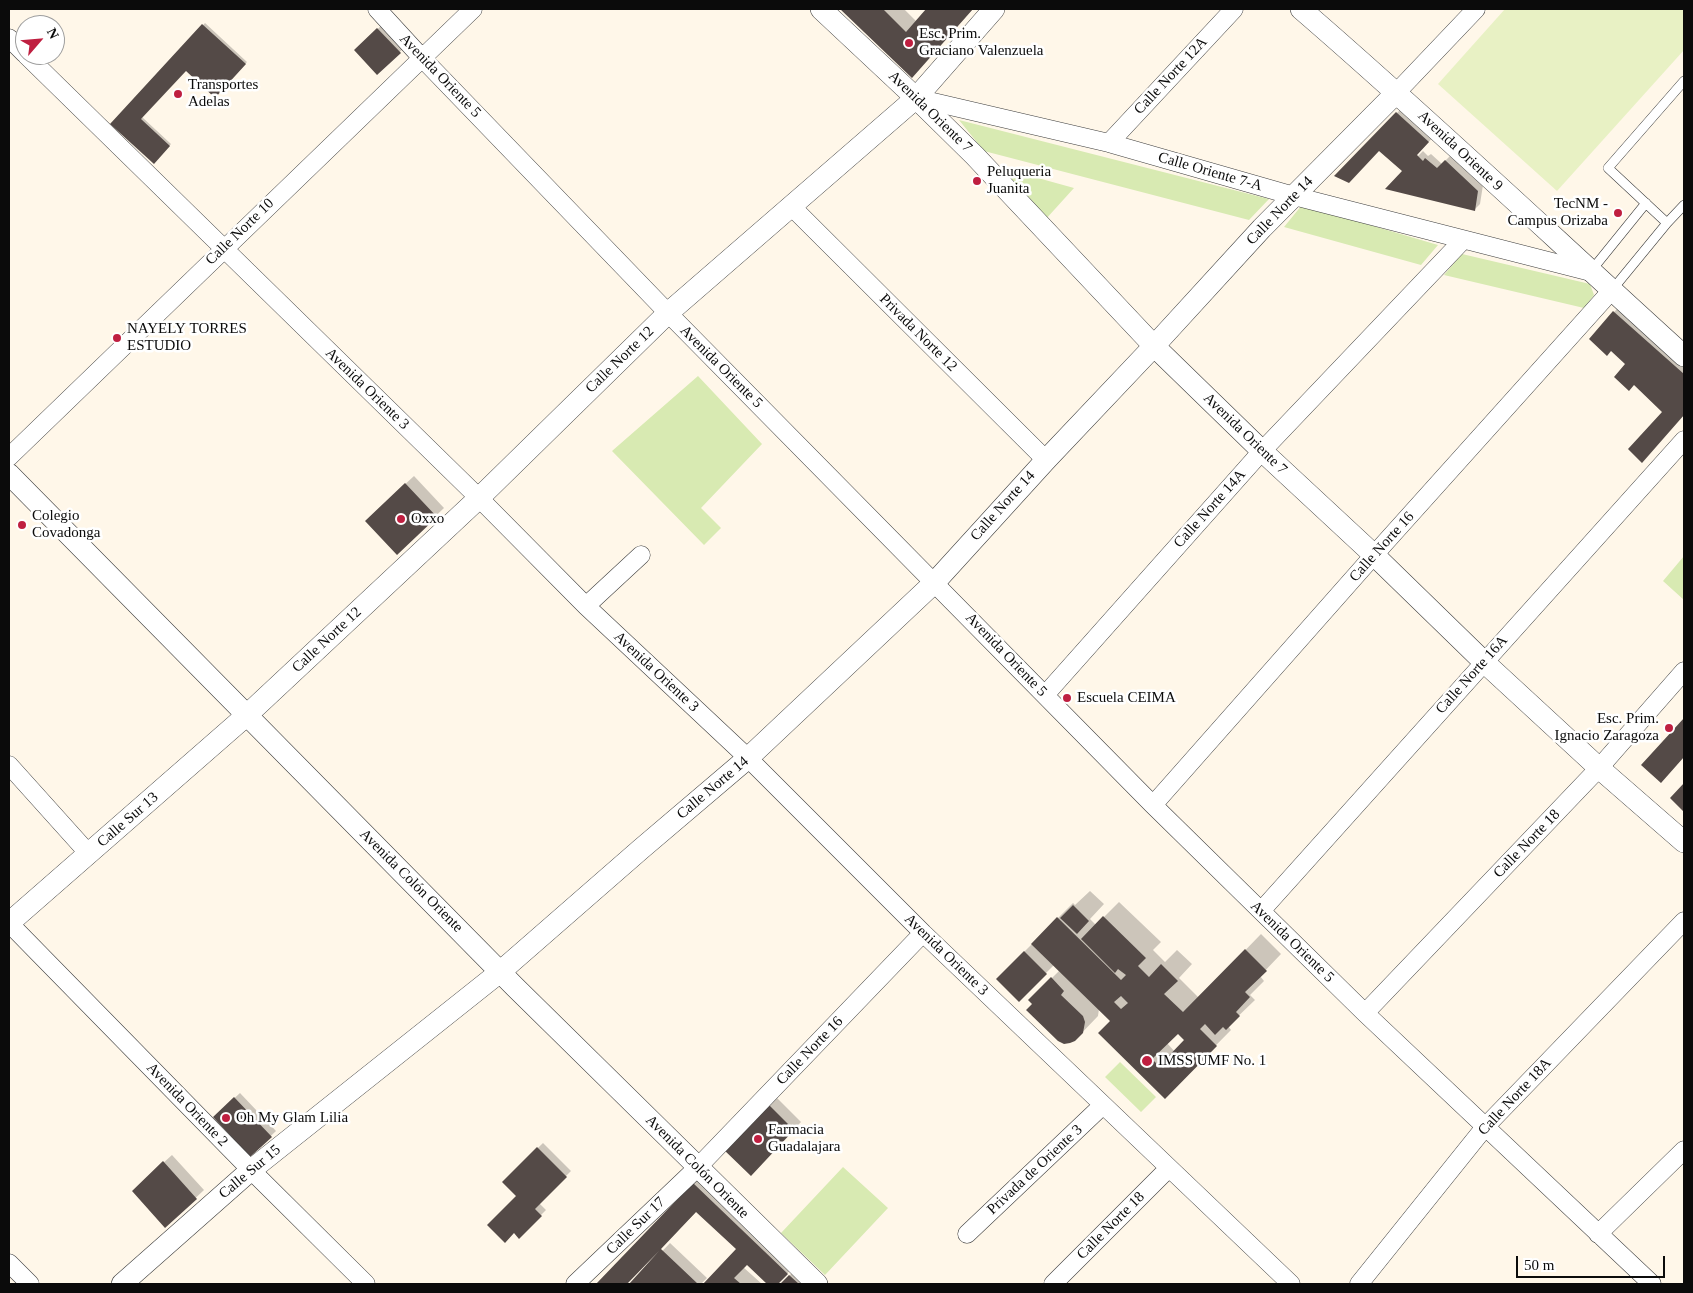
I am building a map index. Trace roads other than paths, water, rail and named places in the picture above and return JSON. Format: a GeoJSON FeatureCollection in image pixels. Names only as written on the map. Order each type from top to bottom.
{"type":"FeatureCollection","features":[{"type":"Feature","properties":{"kind":"street","name":"Avenida Oriente 5"},"geometry":{"type":"LineString","coordinates":[[377,9],[668,313],[1153,805],[1365,1013],[1652,1284]]}},
{"type":"Feature","properties":{"kind":"street","name":"Calle Norte 10"},"geometry":{"type":"LineString","coordinates":[[9,457],[473,9]]}},
{"type":"Feature","properties":{"kind":"street","name":"Avenida Oriente 7"},"geometry":{"type":"LineString","coordinates":[[821,9],[975,156],[1154,346],[1262,451],[1374,555],[1484,662],[1684,842]]}},
{"type":"Feature","properties":{"kind":"street","name":"Calle Norte 12"},"geometry":{"type":"LineString","coordinates":[[247,715],[478,498],[668,313],[916,98],[994,9]]}},
{"type":"Feature","properties":{"kind":"street","name":"Calle Norte 12A"},"geometry":{"type":"LineString","coordinates":[[1109,143],[1234,9]]}},
{"type":"Feature","properties":{"kind":"street","name":"Avenida Oriente 9"},"geometry":{"type":"LineString","coordinates":[[1301,9],[1397,92],[1590,272],[1684,356]]}},
{"type":"Feature","properties":{"kind":"street","name":"Calle Norte 14"},"geometry":{"type":"LineString","coordinates":[[500,972],[748,758],[934,582],[1262,228],[1397,92],[1476,9]]}},
{"type":"Feature","properties":{"kind":"street","name":"Avenida Oriente 3"},"geometry":{"type":"LineString","coordinates":[[37,65],[586,606],[748,758],[923,933],[1291,1284]]}},
{"type":"Feature","properties":{"kind":"street","name":"Calle Oriente 7-A"},"geometry":{"type":"LineString","coordinates":[[916,98],[1109,143],[1294,196],[1590,272]]}},
{"type":"Feature","properties":{"kind":"street","name":"Privada Norte 12"},"geometry":{"type":"LineString","coordinates":[[791,206],[1046,460]]}},
{"type":"Feature","properties":{"kind":"street","name":"Calle Norte 14A"},"geometry":{"type":"LineString","coordinates":[[1045,695],[1262,451],[1463,240]]}},
{"type":"Feature","properties":{"kind":"street","name":"Calle Norte 16"},"geometry":{"type":"LineString","coordinates":[[1153,805],[1612,290]]}},
{"type":"Feature","properties":{"kind":"street","name":"Calle Norte 16A"},"geometry":{"type":"LineString","coordinates":[[1261,911],[1684,440]]}},
{"type":"Feature","properties":{"kind":"street","name":"Avenida Colón Oriente"},"geometry":{"type":"LineString","coordinates":[[9,474],[500,972],[697,1168],[817,1284]]}},
{"type":"Feature","properties":{"kind":"street"},"geometry":{"type":"LineString","coordinates":[[586,606],[641,555]]}},
{"type":"Feature","properties":{"kind":"street","name":"Calle Norte 18"},"geometry":{"type":"LineString","coordinates":[[1365,1013],[1600,768],[1684,672]]}},
{"type":"Feature","properties":{"kind":"street","name":"Calle Sur 13"},"geometry":{"type":"LineString","coordinates":[[9,923],[247,715]]}},
{"type":"Feature","properties":{"kind":"street"},"geometry":{"type":"LineString","coordinates":[[9,765],[89,854]]}},
{"type":"Feature","properties":{"kind":"street","name":"Calle Norte 18A"},"geometry":{"type":"LineString","coordinates":[[1359,1284],[1485,1127],[1684,921]]}},
{"type":"Feature","properties":{"kind":"street","name":"Avenida Oriente 2"},"geometry":{"type":"LineString","coordinates":[[9,923],[251,1170],[366,1284]]}},
{"type":"Feature","properties":{"kind":"street","name":"Calle Norte 16"},"geometry":{"type":"LineString","coordinates":[[697,1168],[923,933]]}},
{"type":"Feature","properties":{"kind":"street","name":"Calle Sur 15"},"geometry":{"type":"LineString","coordinates":[[122,1284],[251,1170],[500,972]]}},
{"type":"Feature","properties":{"kind":"street","name":"Privada de Oriente 3"},"geometry":{"type":"LineString","coordinates":[[967,1234],[1103,1105]]}},
{"type":"Feature","properties":{"kind":"street"},"geometry":{"type":"LineString","coordinates":[[1598,1234],[1684,1150]]}},
{"type":"Feature","properties":{"kind":"street","name":"Calle Sur 17"},"geometry":{"type":"LineString","coordinates":[[576,1284],[697,1168]]}},
{"type":"Feature","properties":{"kind":"street","name":"Calle Norte 18"},"geometry":{"type":"LineString","coordinates":[[1053,1284],[1168,1168]]}},
{"type":"Feature","properties":{"kind":"street"},"geometry":{"type":"LineString","coordinates":[[9,1263],[30,1284]]}},
{"type":"Feature","properties":{"kind":"lane"},"geometry":{"type":"LineString","coordinates":[[1667,224],[1608,168],[1684,81]]}},
{"type":"Feature","properties":{"kind":"lane"},"geometry":{"type":"LineString","coordinates":[[1590,272],[1646,204]]}},
{"type":"Feature","properties":{"kind":"lane"},"geometry":{"type":"LineString","coordinates":[[1612,290],[1684,205]]}},
{"type":"Feature","properties":{"kind":"place","name":"Esc. Prim. Graciano Valenzuela"},"geometry":{"type":"Point","coordinates":[909,43]}},
{"type":"Feature","properties":{"kind":"place","name":"Transportes Adelas"},"geometry":{"type":"Point","coordinates":[178,94]}},
{"type":"Feature","properties":{"kind":"place","name":"Peluqueria Juanita"},"geometry":{"type":"Point","coordinates":[977,181]}},
{"type":"Feature","properties":{"kind":"place","name":"TecNM - Campus Orizaba"},"geometry":{"type":"Point","coordinates":[1618,213]}},
{"type":"Feature","properties":{"kind":"place","name":"NAYELY TORRES ESTUDIO"},"geometry":{"type":"Point","coordinates":[117,338]}},
{"type":"Feature","properties":{"kind":"place","name":"Oxxo"},"geometry":{"type":"Point","coordinates":[401,519]}},
{"type":"Feature","properties":{"kind":"place","name":"Colegio Covadonga"},"geometry":{"type":"Point","coordinates":[22,525]}},
{"type":"Feature","properties":{"kind":"place","name":"Escuela CEIMA"},"geometry":{"type":"Point","coordinates":[1067,698]}},
{"type":"Feature","properties":{"kind":"place","name":"Esc. Prim. Ignacio Zaragoza"},"geometry":{"type":"Point","coordinates":[1669,728]}},
{"type":"Feature","properties":{"kind":"place","name":"IMSS UMF No. 1"},"geometry":{"type":"Point","coordinates":[1147,1061]}},
{"type":"Feature","properties":{"kind":"place","name":"Oh My Glam Lilia"},"geometry":{"type":"Point","coordinates":[226,1118]}},
{"type":"Feature","properties":{"kind":"place","name":"Farmacia Guadalajara"},"geometry":{"type":"Point","coordinates":[758,1139]}}]}
